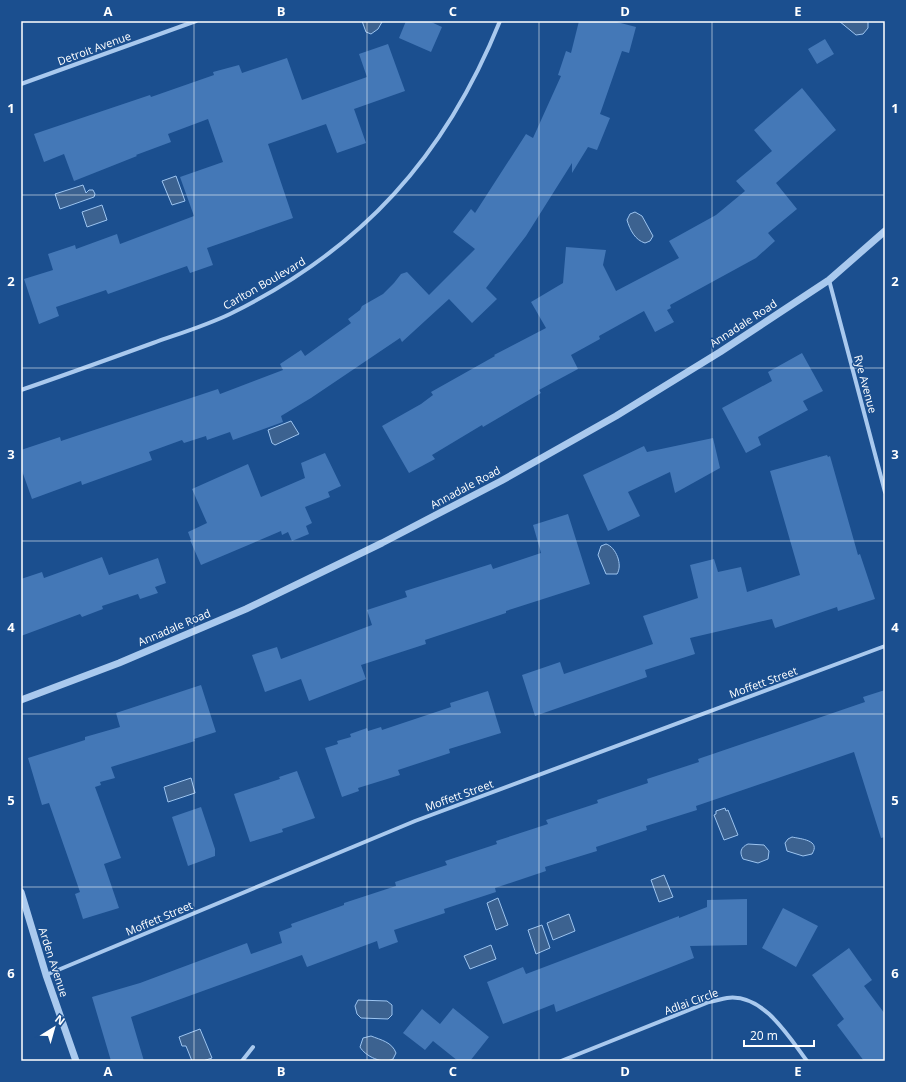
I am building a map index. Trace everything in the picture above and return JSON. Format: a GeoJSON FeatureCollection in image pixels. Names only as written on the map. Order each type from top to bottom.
{"type":"FeatureCollection","features":[{"type":"Feature","properties":{"kind":"street","name":"Detroit Avenue"},"geometry":{"type":"LineString","coordinates":[[21,84],[196,21]]}},
{"type":"Feature","properties":{"kind":"street","name":"Carlton Boulevard"},"geometry":{"type":"LineString","coordinates":[[21,390],[223,317],[273,292],[313,266],[356,232],[388,201],[433,147],[462,103],[484,60],[500,21]]}},
{"type":"Feature","properties":{"kind":"street","name":"Annadale Road"},"geometry":{"type":"LineString","coordinates":[[21,700],[119,663],[239,612],[389,540],[501,481],[616,416],[720,352],[829,280],[885,231]]}},
{"type":"Feature","properties":{"kind":"street","name":"Rye Avenue"},"geometry":{"type":"LineString","coordinates":[[829,280],[885,492]]}},
{"type":"Feature","properties":{"kind":"street","name":"Moffett Street"},"geometry":{"type":"LineString","coordinates":[[46,975],[415,821],[885,646]]}},
{"type":"Feature","properties":{"kind":"street","name":"Arden Avenue"},"geometry":{"type":"LineString","coordinates":[[21,892],[46,975],[76,1061]]}},
{"type":"Feature","properties":{"kind":"street","name":"Adlai Circle"},"geometry":{"type":"LineString","coordinates":[[561,1061],[709,1002],[729,998],[748,1001],[767,1012],[783,1027],[807,1061]]}},
{"type":"Feature","properties":{"kind":"street"},"geometry":{"type":"LineString","coordinates":[[242,1061],[253,1047]]}},
{"type":"Feature","properties":{"kind":"water"},"geometry":{"type":"Polygon","coordinates":[[[362,21],[382,22],[378,29],[371,34],[366,32],[362,21]]]}},
{"type":"Feature","properties":{"kind":"water"},"geometry":{"type":"Polygon","coordinates":[[[839,21],[868,21],[868,28],[863,34],[856,35],[839,21]]]}},
{"type":"Feature","properties":{"kind":"water"},"geometry":{"type":"Polygon","coordinates":[[[176,176],[185,201],[172,205],[162,181],[176,176]]]}},
{"type":"Feature","properties":{"kind":"water"},"geometry":{"type":"Polygon","coordinates":[[[83,185],[86,193],[89,190],[93,190],[95,194],[94,197],[60,209],[55,194],[83,185]]]}},
{"type":"Feature","properties":{"kind":"water"},"geometry":{"type":"Polygon","coordinates":[[[102,205],[107,220],[87,227],[82,212],[102,205]]]}},
{"type":"Feature","properties":{"kind":"water"},"geometry":{"type":"Polygon","coordinates":[[[635,212],[642,216],[653,236],[650,241],[645,243],[641,242],[631,231],[627,220],[630,214],[635,212]]]}},
{"type":"Feature","properties":{"kind":"water"},"geometry":{"type":"Polygon","coordinates":[[[291,421],[299,434],[275,445],[272,443],[268,430],[291,421]]]}},
{"type":"Feature","properties":{"kind":"water"},"geometry":{"type":"Polygon","coordinates":[[[606,544],[613,549],[618,557],[619,570],[617,574],[606,574],[598,555],[601,546],[606,544]]]}},
{"type":"Feature","properties":{"kind":"water"},"geometry":{"type":"Polygon","coordinates":[[[191,778],[195,793],[168,802],[164,787],[191,778]]]}},
{"type":"Feature","properties":{"kind":"water"},"geometry":{"type":"Polygon","coordinates":[[[725,808],[726,811],[728,810],[738,835],[724,840],[714,815],[716,814],[716,811],[725,808]]]}},
{"type":"Feature","properties":{"kind":"water"},"geometry":{"type":"Polygon","coordinates":[[[792,837],[812,843],[814,849],[812,854],[803,856],[787,851],[785,843],[792,837]]]}},
{"type":"Feature","properties":{"kind":"water"},"geometry":{"type":"Polygon","coordinates":[[[748,844],[764,845],[769,851],[768,859],[758,863],[743,859],[741,850],[748,844]]]}},
{"type":"Feature","properties":{"kind":"water"},"geometry":{"type":"Polygon","coordinates":[[[664,875],[673,897],[659,902],[651,880],[664,875]]]}},
{"type":"Feature","properties":{"kind":"water"},"geometry":{"type":"Polygon","coordinates":[[[498,898],[508,925],[496,930],[487,903],[498,898]]]}},
{"type":"Feature","properties":{"kind":"water"},"geometry":{"type":"Polygon","coordinates":[[[569,914],[575,931],[553,940],[547,923],[569,914]]]}},
{"type":"Feature","properties":{"kind":"water"},"geometry":{"type":"Polygon","coordinates":[[[542,925],[550,948],[536,954],[528,930],[542,925]]]}},
{"type":"Feature","properties":{"kind":"water"},"geometry":{"type":"Polygon","coordinates":[[[491,945],[496,959],[470,969],[464,956],[491,945]]]}},
{"type":"Feature","properties":{"kind":"water"},"geometry":{"type":"Polygon","coordinates":[[[358,1000],[387,1001],[392,1005],[392,1015],[388,1019],[361,1018],[357,1014],[355,1006],[358,1000]]]}},
{"type":"Feature","properties":{"kind":"water"},"geometry":{"type":"Polygon","coordinates":[[[200,1029],[212,1058],[203,1061],[192,1061],[186,1046],[182,1046],[179,1037],[200,1029]]]}},
{"type":"Feature","properties":{"kind":"water"},"geometry":{"type":"Polygon","coordinates":[[[371,1036],[392,1046],[396,1053],[393,1059],[384,1061],[375,1059],[362,1050],[360,1047],[363,1038],[371,1036]]]}},
{"type":"Feature","properties":{"kind":"building"},"geometry":{"type":"Polygon","coordinates":[[[406,21],[429,21],[442,27],[431,52],[399,38],[406,21]]]}},
{"type":"Feature","properties":{"kind":"building"},"geometry":{"type":"Polygon","coordinates":[[[579,21],[613,21],[636,27],[629,53],[622,51],[600,114],[610,118],[597,150],[588,147],[572,173],[572,163],[526,236],[486,288],[497,299],[472,323],[449,299],[402,342],[400,338],[311,398],[281,416],[283,422],[233,440],[230,432],[207,440],[206,436],[184,443],[182,440],[149,452],[152,460],[82,485],[81,481],[32,499],[21,468],[21,450],[60,437],[61,441],[218,389],[220,394],[283,370],[280,364],[301,350],[305,356],[351,323],[348,319],[360,310],[362,306],[383,294],[401,274],[407,272],[429,295],[475,249],[453,232],[471,209],[475,213],[526,134],[533,138],[561,76],[558,75],[566,51],[571,53],[579,21]]]}},
{"type":"Feature","properties":{"kind":"building"},"geometry":{"type":"Polygon","coordinates":[[[825,39],[834,54],[817,64],[808,49],[825,39]]]}},
{"type":"Feature","properties":{"kind":"building"},"geometry":{"type":"Polygon","coordinates":[[[388,44],[405,91],[354,109],[366,143],[337,153],[326,124],[268,144],[293,218],[207,248],[213,265],[190,273],[187,266],[108,294],[106,290],[56,307],[59,316],[39,324],[24,279],[53,270],[48,254],[75,245],[76,249],[117,234],[120,244],[194,216],[180,177],[223,162],[208,119],[168,134],[171,142],[74,181],[64,154],[44,162],[34,134],[150,95],[151,97],[214,75],[213,72],[239,65],[242,73],[287,58],[302,100],[367,77],[359,54],[388,44]]]}},
{"type":"Feature","properties":{"kind":"building"},"geometry":{"type":"Polygon","coordinates":[[[802,88],[836,130],[776,183],[797,209],[768,233],[775,241],[756,258],[670,305],[671,308],[667,310],[674,322],[655,332],[644,311],[599,336],[600,339],[571,355],[578,369],[539,390],[541,393],[483,427],[482,425],[432,455],[435,459],[409,473],[382,426],[421,404],[433,395],[431,392],[495,356],[494,355],[546,328],[531,302],[563,283],[566,247],[606,250],[603,265],[616,291],[679,258],[669,241],[716,215],[745,191],[736,181],[772,151],[754,130],[802,88]]]}},
{"type":"Feature","properties":{"kind":"building"},"geometry":{"type":"Polygon","coordinates":[[[802,353],[823,391],[803,401],[808,410],[758,437],[761,445],[746,453],[722,408],[772,381],[768,372],[802,353]]]}},
{"type":"Feature","properties":{"kind":"building"},"geometry":{"type":"Polygon","coordinates":[[[713,438],[720,468],[675,493],[670,472],[628,492],[640,516],[608,531],[583,475],[644,446],[647,452],[713,438]]]}},
{"type":"Feature","properties":{"kind":"building"},"geometry":{"type":"Polygon","coordinates":[[[325,453],[341,486],[328,492],[330,497],[305,507],[312,523],[306,526],[309,534],[292,541],[288,532],[282,535],[281,531],[201,565],[188,532],[207,523],[192,489],[248,464],[261,497],[305,478],[301,463],[325,453]]]}},
{"type":"Feature","properties":{"kind":"building"},"geometry":{"type":"Polygon","coordinates":[[[827,455],[828,457],[830,456],[858,555],[860,554],[875,599],[838,611],[837,607],[775,628],[772,619],[690,638],[695,654],[645,670],[647,677],[535,716],[522,675],[560,662],[564,674],[653,644],[643,616],[698,598],[690,565],[714,559],[718,572],[741,567],[747,592],[800,575],[770,471],[827,455]]]}},
{"type":"Feature","properties":{"kind":"building"},"geometry":{"type":"Polygon","coordinates":[[[568,514],[590,584],[506,611],[506,613],[425,640],[426,644],[361,665],[366,679],[309,701],[301,679],[265,692],[252,655],[277,647],[281,659],[372,625],[367,610],[407,597],[405,591],[491,564],[493,569],[541,553],[533,525],[568,514]]]}},
{"type":"Feature","properties":{"kind":"building"},"geometry":{"type":"Polygon","coordinates":[[[102,557],[109,575],[158,558],[166,583],[155,587],[158,593],[140,599],[138,594],[102,606],[103,609],[82,617],[80,614],[21,636],[21,579],[42,572],[44,578],[102,557]]]}},
{"type":"Feature","properties":{"kind":"building"},"geometry":{"type":"Polygon","coordinates":[[[201,685],[216,732],[194,739],[195,741],[111,767],[115,778],[100,782],[101,785],[95,787],[121,858],[104,864],[119,908],[83,919],[75,894],[80,892],[49,803],[42,805],[28,758],[85,740],[85,737],[120,727],[116,713],[201,685]]]}},
{"type":"Feature","properties":{"kind":"building"},"geometry":{"type":"Polygon","coordinates":[[[885,690],[885,837],[881,838],[854,752],[696,806],[697,810],[646,826],[647,830],[596,847],[597,851],[545,867],[546,871],[495,888],[496,892],[444,909],[445,913],[394,930],[398,942],[379,949],[377,941],[307,967],[302,955],[131,1017],[144,1061],[111,1061],[92,997],[140,983],[247,943],[251,954],[282,943],[279,932],[292,927],[291,924],[344,905],[344,903],[396,886],[395,882],[447,865],[445,861],[497,844],[496,841],[548,824],[546,820],[598,803],[597,800],[648,783],[647,779],[699,762],[698,759],[865,702],[863,697],[885,690]]]}},
{"type":"Feature","properties":{"kind":"building"},"geometry":{"type":"Polygon","coordinates":[[[488,691],[501,733],[449,749],[450,753],[398,770],[400,775],[358,788],[359,791],[342,797],[325,748],[338,744],[337,741],[351,737],[350,734],[367,728],[368,731],[381,727],[382,730],[451,707],[450,703],[488,691]]]}},
{"type":"Feature","properties":{"kind":"building"},"geometry":{"type":"Polygon","coordinates":[[[297,771],[315,818],[282,829],[283,832],[250,842],[234,794],[280,779],[279,777],[297,771]]]}},
{"type":"Feature","properties":{"kind":"building"},"geometry":{"type":"Polygon","coordinates":[[[201,807],[215,849],[215,856],[188,866],[172,817],[201,807]]]}},
{"type":"Feature","properties":{"kind":"building"},"geometry":{"type":"Polygon","coordinates":[[[747,899],[747,945],[690,946],[694,958],[556,1012],[554,1004],[503,1024],[487,982],[523,967],[526,974],[679,916],[679,918],[707,907],[707,900],[747,899]]]}},
{"type":"Feature","properties":{"kind":"building"},"geometry":{"type":"Polygon","coordinates":[[[783,908],[818,926],[796,967],[762,948],[783,908]]]}},
{"type":"Feature","properties":{"kind":"building"},"geometry":{"type":"Polygon","coordinates":[[[849,948],[872,980],[864,986],[885,1014],[885,1061],[864,1061],[837,1025],[844,1019],[812,975],[849,948]]]}},
{"type":"Feature","properties":{"kind":"building"},"geometry":{"type":"Polygon","coordinates":[[[453,1008],[489,1037],[470,1061],[458,1061],[433,1041],[425,1050],[403,1033],[422,1009],[440,1024],[453,1008]]]}}]}
